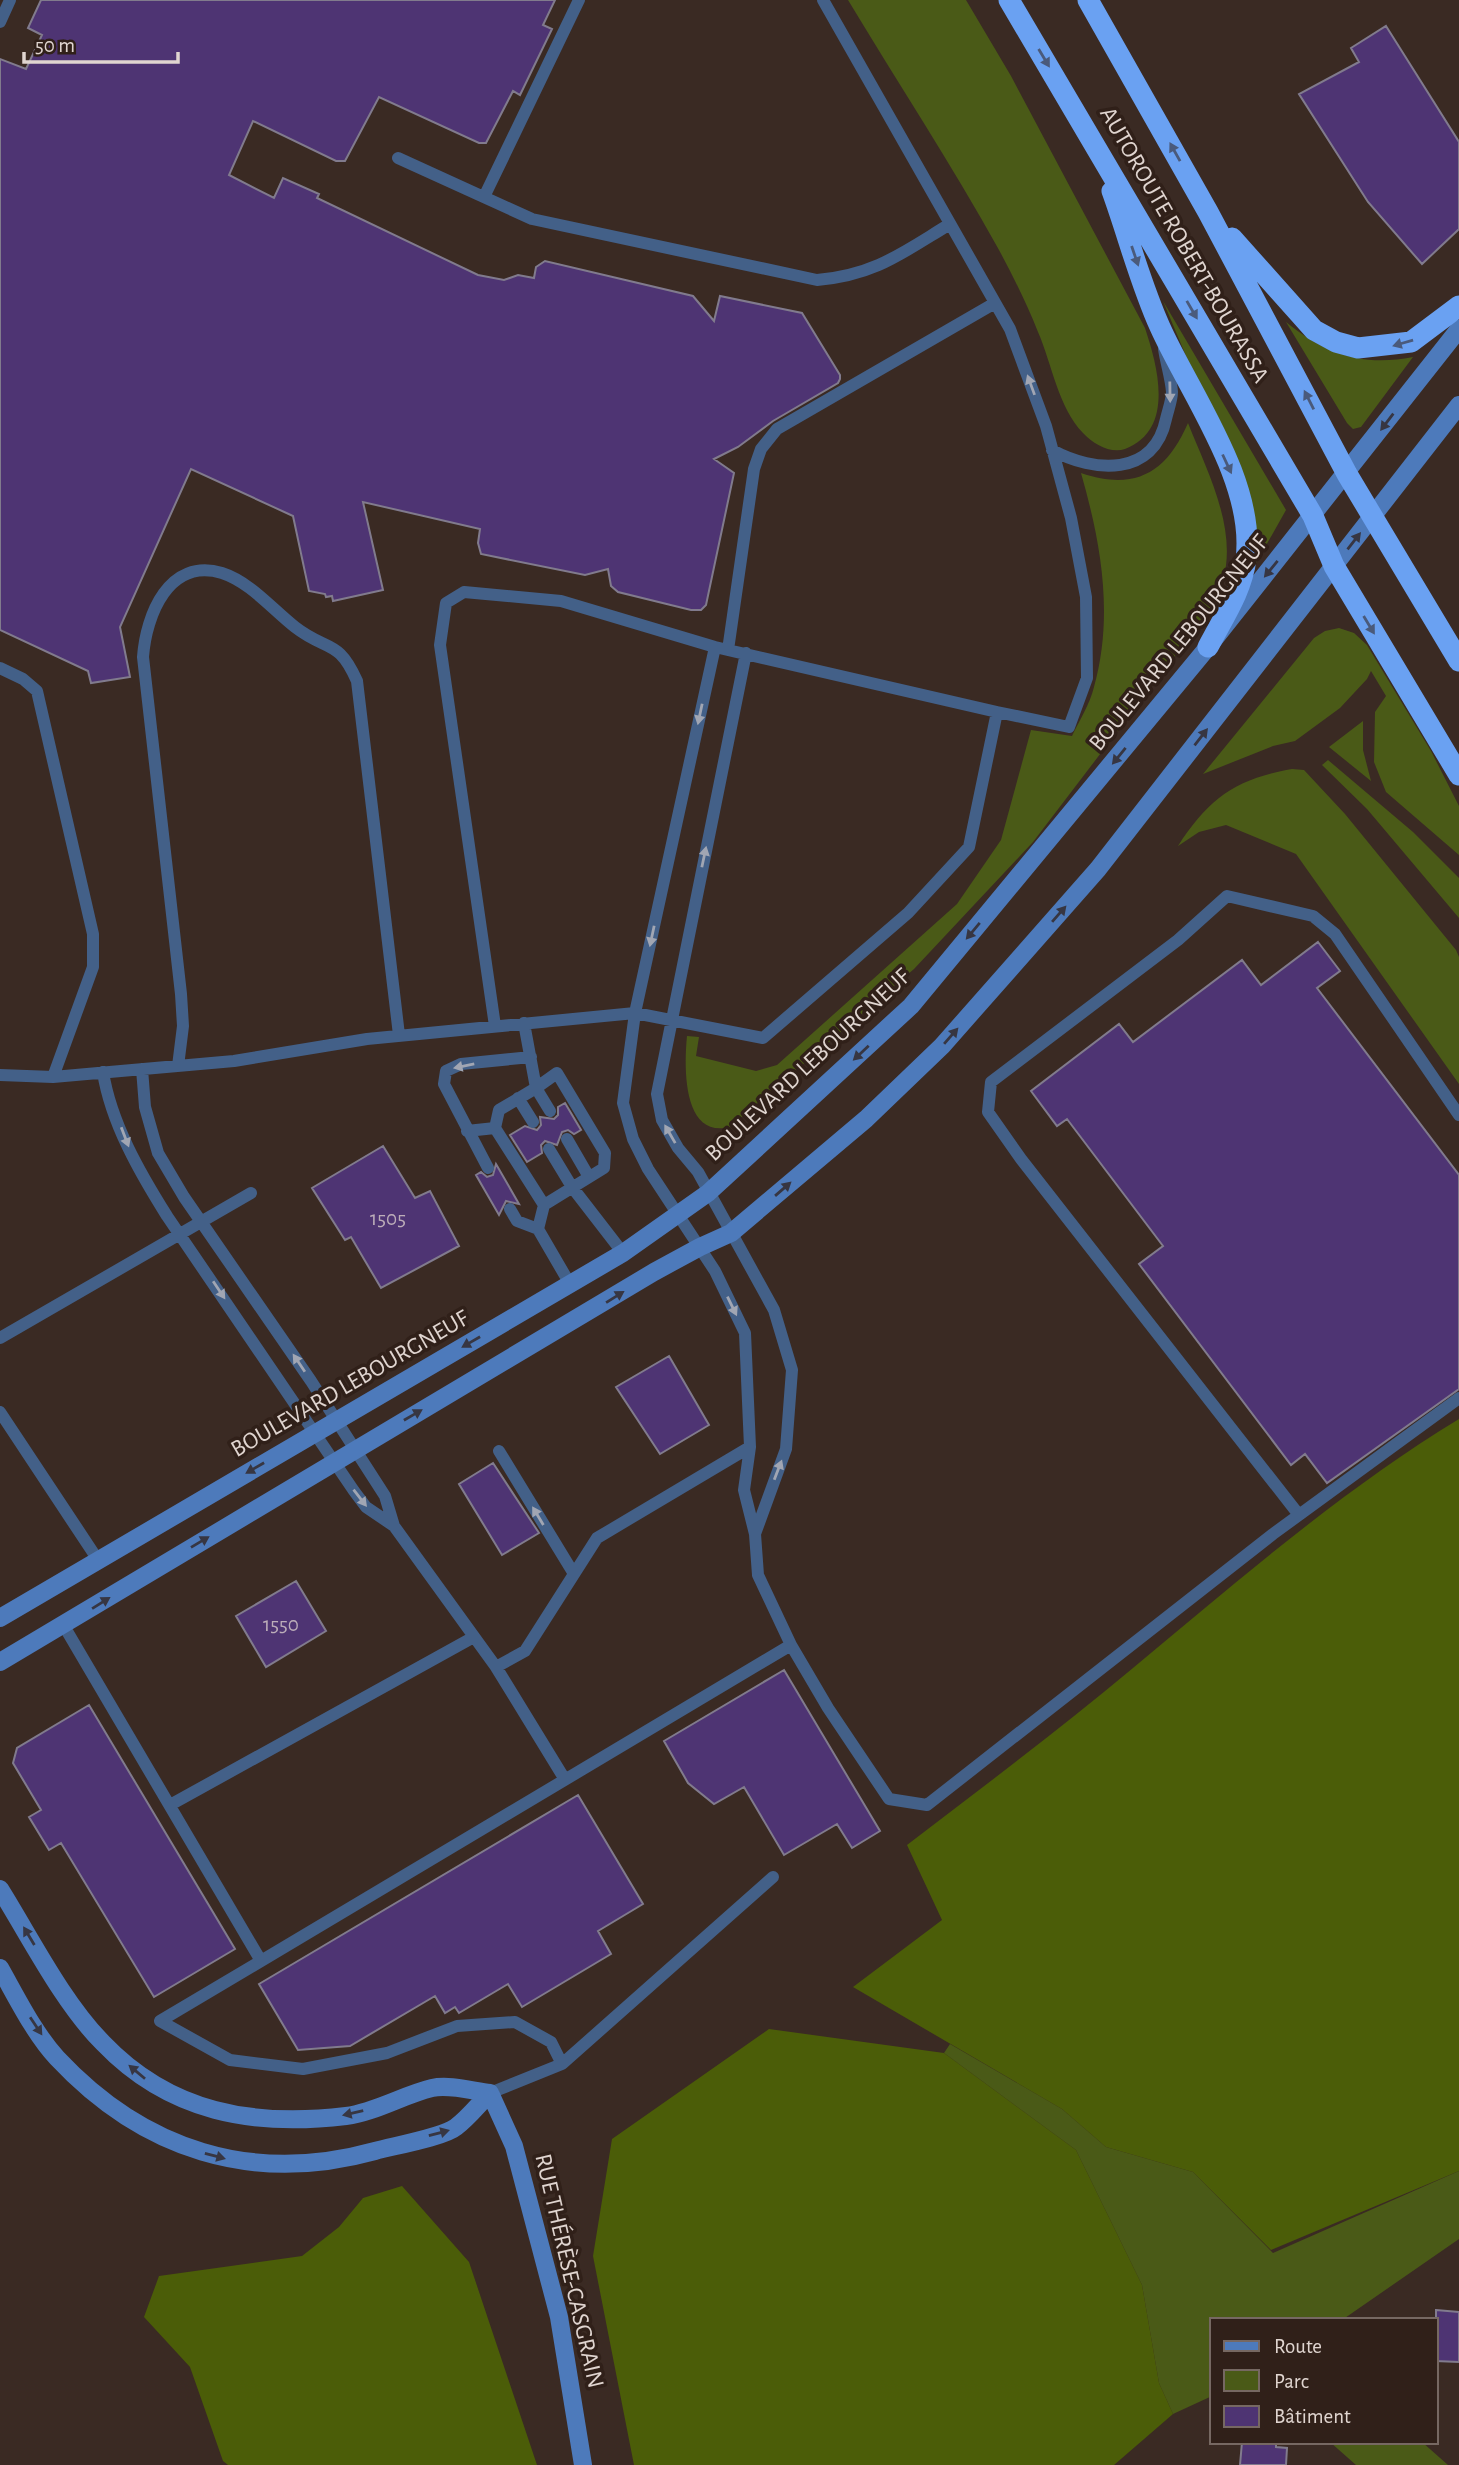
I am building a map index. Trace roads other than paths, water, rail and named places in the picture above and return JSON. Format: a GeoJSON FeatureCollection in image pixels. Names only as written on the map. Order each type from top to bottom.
{"type":"FeatureCollection","features":[{"type":"Feature","properties":{"kind":"highway","name":"AUTOROUTE ROBERT-BOURASSA"},"geometry":{"type":"LineString","coordinates":[[1009,0],[1313,516],[1334,566],[1459,775]]}},
{"type":"Feature","properties":{"kind":"highway","name":"AUTOROUTE ROBERT-BOURASSA"},"geometry":{"type":"LineString","coordinates":[[1088,0],[1208,212],[1346,474],[1459,661]]}},
{"type":"Feature","properties":{"kind":"highway"},"geometry":{"type":"LineString","coordinates":[[1097,146],[1159,325],[1232,473],[1246,524],[1246,557],[1241,586],[1209,647]]}},
{"type":"Feature","properties":{"kind":"highway"},"geometry":{"type":"LineString","coordinates":[[1208,212],[1314,330],[1336,342],[1358,348],[1411,342],[1459,306]]}},
{"type":"Feature","properties":{"kind":"main road","name":"BOULEVARD LEBOURGNEUF"},"geometry":{"type":"LineString","coordinates":[[0,1618],[623,1253],[708,1193],[911,1006],[1209,647],[1459,329]]}},
{"type":"Feature","properties":{"kind":"main road"},"geometry":{"type":"LineString","coordinates":[[0,1662],[64,1626],[354,1449],[557,1333],[700,1247],[731,1233],[866,1119],[942,1046],[1098,869],[1459,405]]}},
{"type":"Feature","properties":{"kind":"main road"},"geometry":{"type":"LineString","coordinates":[[0,1889],[58,1983],[102,2043],[159,2090],[230,2115],[285,2120],[349,2116],[435,2087],[490,2094]]}},
{"type":"Feature","properties":{"kind":"main road"},"geometry":{"type":"LineString","coordinates":[[0,1968],[55,2056],[102,2102],[146,2131],[218,2158],[298,2165],[357,2156],[454,2129],[490,2094]]}},
{"type":"Feature","properties":{"kind":"main road","name":"RUE THÉRÈSE-CASGRAIN"},"geometry":{"type":"LineString","coordinates":[[490,2094],[514,2147],[559,2317],[583,2465]]}},
{"type":"Feature","properties":{"kind":"lane"},"geometry":{"type":"LineString","coordinates":[[0,22],[10,0]]}},
{"type":"Feature","properties":{"kind":"lane"},"geometry":{"type":"LineString","coordinates":[[484,197],[579,0]]}},
{"type":"Feature","properties":{"kind":"lane"},"geometry":{"type":"LineString","coordinates":[[495,1026],[440,645],[446,603],[464,592],[561,601],[721,648],[1069,727],[1087,678],[1086,597],[1071,518],[1052,450],[1010,329],[823,0]]}},
{"type":"Feature","properties":{"kind":"lane"},"geometry":{"type":"LineString","coordinates":[[397,158],[532,219],[817,280],[850,277],[881,266],[950,224]]}},
{"type":"Feature","properties":{"kind":"lane"},"geometry":{"type":"LineString","coordinates":[[995,303],[778,429],[761,449],[754,469],[721,648],[635,1013],[623,1103],[633,1139],[700,1247],[746,1333],[750,1447],[744,1490],[755,1534],[758,1575],[792,1645],[828,1708],[889,1799],[928,1805],[1299,1515],[1459,1398]]}},
{"type":"Feature","properties":{"kind":"lane"},"geometry":{"type":"LineString","coordinates":[[1052,450],[1074,462],[1119,467],[1155,445],[1164,431],[1172,393],[1159,325]]}},
{"type":"Feature","properties":{"kind":"lane"},"geometry":{"type":"LineString","coordinates":[[178,1066],[183,1026],[181,994],[144,657],[145,633],[154,607],[173,580],[197,571],[221,573],[249,588],[311,640],[334,648],[346,657],[357,681],[399,1035]]}},
{"type":"Feature","properties":{"kind":"lane"},"geometry":{"type":"LineString","coordinates":[[746,653],[657,1094],[662,1120],[678,1148],[698,1172],[774,1310],[792,1370],[786,1449],[755,1534]]}},
{"type":"Feature","properties":{"kind":"lane"},"geometry":{"type":"LineString","coordinates":[[0,668],[23,679],[37,691],[93,934],[93,967],[52,1077]]}},
{"type":"Feature","properties":{"kind":"lane"},"geometry":{"type":"LineString","coordinates":[[0,1075],[52,1077],[234,1061],[399,1035],[635,1013],[763,1038],[908,913],[969,847],[997,712]]}},
{"type":"Feature","properties":{"kind":"lane"},"geometry":{"type":"LineString","coordinates":[[1299,1515],[1021,1159],[988,1112],[991,1082],[1178,940],[1227,896],[1313,916],[1335,934],[1459,1115]]}},
{"type":"Feature","properties":{"kind":"lane"},"geometry":{"type":"LineString","coordinates":[[524,1023],[536,1088],[550,1111]]}},
{"type":"Feature","properties":{"kind":"lane"},"geometry":{"type":"LineString","coordinates":[[488,1168],[444,1084],[446,1071],[461,1064],[531,1057]]}},
{"type":"Feature","properties":{"kind":"lane"},"geometry":{"type":"LineString","coordinates":[[142,1069],[145,1107],[159,1153],[201,1222],[385,1496],[394,1526],[472,1638],[496,1667],[564,1778]]}},
{"type":"Feature","properties":{"kind":"lane"},"geometry":{"type":"LineString","coordinates":[[103,1072],[119,1122],[145,1181],[366,1507],[394,1526]]}},
{"type":"Feature","properties":{"kind":"lane"},"geometry":{"type":"LineString","coordinates":[[538,1229],[544,1205],[604,1168],[606,1153],[558,1073],[499,1110],[495,1128],[544,1205]]}},
{"type":"Feature","properties":{"kind":"lane"},"geometry":{"type":"LineString","coordinates":[[519,1098],[533,1122]]}},
{"type":"Feature","properties":{"kind":"lane"},"geometry":{"type":"LineString","coordinates":[[467,1131],[495,1128]]}},
{"type":"Feature","properties":{"kind":"lane"},"geometry":{"type":"LineString","coordinates":[[567,1139],[589,1177]]}},
{"type":"Feature","properties":{"kind":"lane"},"geometry":{"type":"LineString","coordinates":[[549,1149],[572,1187],[623,1253]]}},
{"type":"Feature","properties":{"kind":"lane"},"geometry":{"type":"LineString","coordinates":[[0,1338],[251,1193]]}},
{"type":"Feature","properties":{"kind":"lane"},"geometry":{"type":"LineString","coordinates":[[510,1209],[517,1221],[538,1229],[570,1284]]}},
{"type":"Feature","properties":{"kind":"lane"},"geometry":{"type":"LineString","coordinates":[[0,1412],[98,1560]]}},
{"type":"Feature","properties":{"kind":"lane"},"geometry":{"type":"LineString","coordinates":[[496,1667],[525,1651],[597,1538],[750,1447]]}},
{"type":"Feature","properties":{"kind":"lane"},"geometry":{"type":"LineString","coordinates":[[499,1451],[574,1574]]}},
{"type":"Feature","properties":{"kind":"lane"},"geometry":{"type":"LineString","coordinates":[[64,1626],[261,1961]]}},
{"type":"Feature","properties":{"kind":"lane"},"geometry":{"type":"LineString","coordinates":[[170,1805],[472,1638]]}},
{"type":"Feature","properties":{"kind":"lane"},"geometry":{"type":"LineString","coordinates":[[562,2064],[551,2042],[515,2022],[457,2026],[387,2053],[303,2068],[230,2060],[160,2021],[564,1778],[792,1645]]}},
{"type":"Feature","properties":{"kind":"lane"},"geometry":{"type":"LineString","coordinates":[[490,2094],[562,2064],[773,1877]]}}]}
